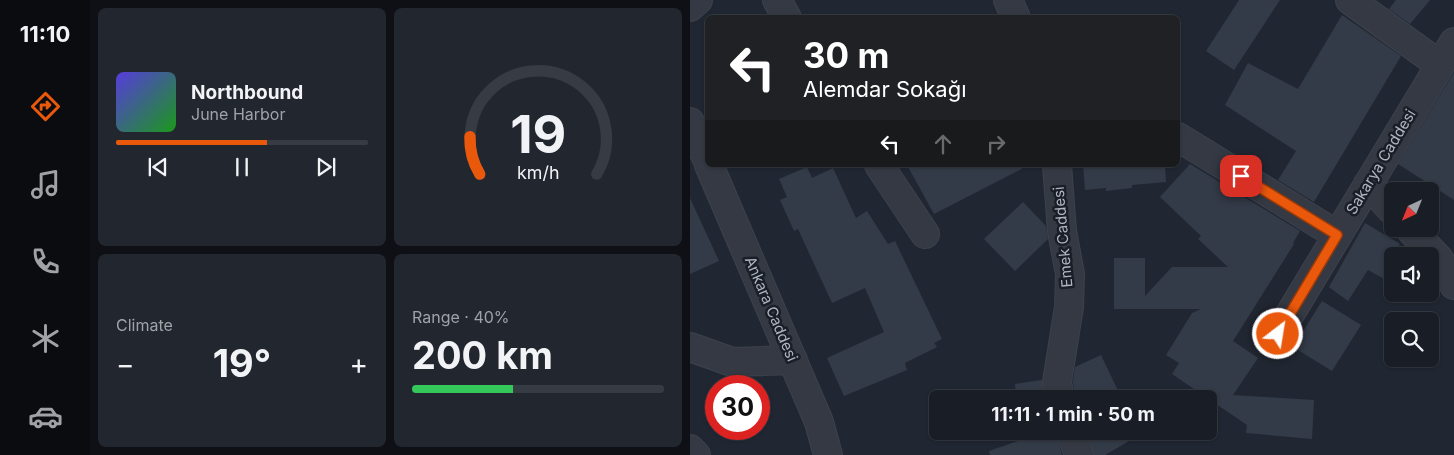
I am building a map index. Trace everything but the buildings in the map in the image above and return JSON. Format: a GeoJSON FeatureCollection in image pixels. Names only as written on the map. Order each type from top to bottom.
{"type":"FeatureCollection","features":[{"type":"Feature","properties":{"kind":"street"},"geometry":{"type":"LineString","coordinates":[[690,7],[698,0]]}},
{"type":"Feature","properties":{"kind":"street"},"geometry":{"type":"LineString","coordinates":[[777,0],[785,15]]}},
{"type":"Feature","properties":{"kind":"street"},"geometry":{"type":"LineString","coordinates":[[1008,0],[1015,15]]}},
{"type":"Feature","properties":{"kind":"street"},"geometry":{"type":"LineString","coordinates":[[1350,0],[1440,65]]}},
{"type":"Feature","properties":{"kind":"street","name":"Sakarya Caddesi"},"geometry":{"type":"LineString","coordinates":[[1278,334],[1454,42]]}},
{"type":"Feature","properties":{"kind":"street"},"geometry":{"type":"LineString","coordinates":[[690,122],[705,154]]}},
{"type":"Feature","properties":{"kind":"street"},"geometry":{"type":"LineString","coordinates":[[1180,138],[1337,235]]}},
{"type":"Feature","properties":{"kind":"street","name":"Ankara Caddesi"},"geometry":{"type":"LineString","coordinates":[[710,167],[819,422],[828,455]]}},
{"type":"Feature","properties":{"kind":"street"},"geometry":{"type":"LineString","coordinates":[[880,167],[925,234]]}},
{"type":"Feature","properties":{"kind":"street","name":"Emek Caddesi"},"geometry":{"type":"LineString","coordinates":[[1057,167],[1062,231],[1070,274],[1069,306],[1057,382],[1058,390]]}},
{"type":"Feature","properties":{"kind":"street"},"geometry":{"type":"LineString","coordinates":[[1368,184],[1384,201]]}},
{"type":"Feature","properties":{"kind":"street"},"geometry":{"type":"LineString","coordinates":[[1419,238],[1439,259],[1454,285]]}},
{"type":"Feature","properties":{"kind":"street"},"geometry":{"type":"LineString","coordinates":[[690,347],[732,362],[793,360]]}},
{"type":"Feature","properties":{"kind":"street"},"geometry":{"type":"LineString","coordinates":[[1073,440],[1078,455]]}},
{"type":"Feature","properties":{"kind":"street"},"geometry":{"type":"LineString","coordinates":[[690,449],[696,455]]}},
{"type":"Feature","properties":{"kind":"route"},"geometry":{"type":"LineString","coordinates":[[1241,176],[1337,235],[1278,334]]}}]}
